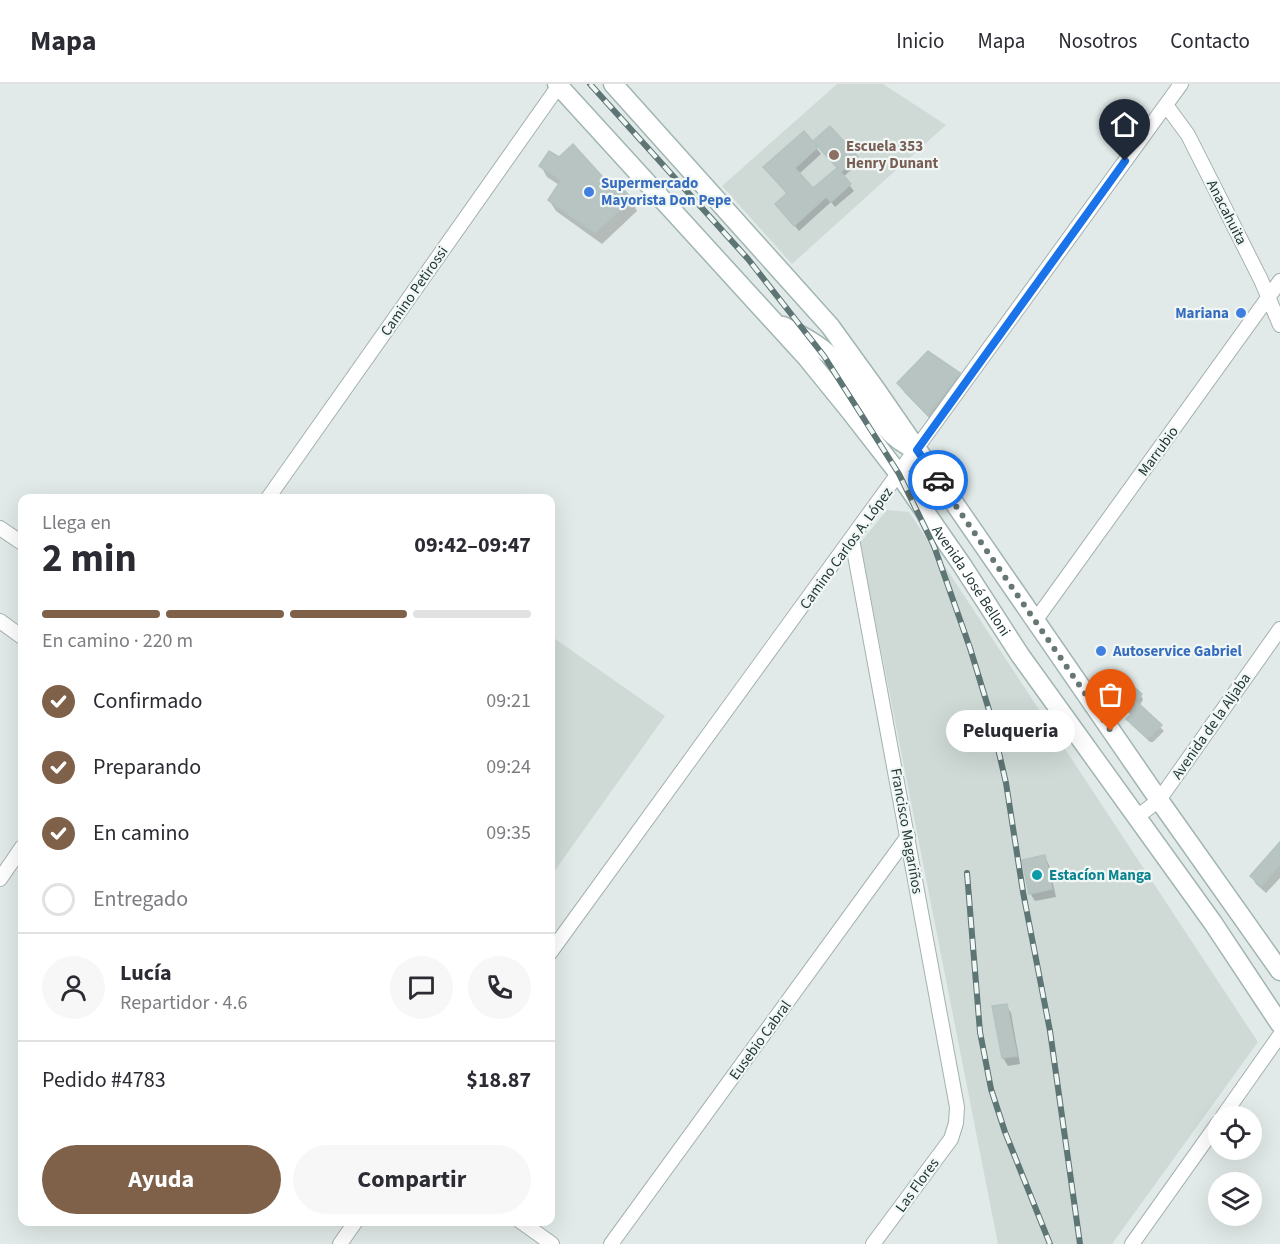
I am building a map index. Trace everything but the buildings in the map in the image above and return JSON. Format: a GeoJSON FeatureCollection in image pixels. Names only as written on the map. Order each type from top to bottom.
{"type":"FeatureCollection","features":[{"type":"Feature","properties":{"kind":"main road","name":"Avenida José Belloni"},"geometry":{"type":"LineString","coordinates":[[559,84],[807,358],[899,474],[962,565],[1020,655],[1213,923],[1280,1023]]}},
{"type":"Feature","properties":{"kind":"main road","name":"Avenida José Belloni"},"geometry":{"type":"LineString","coordinates":[[613,84],[830,326],[994,559],[1159,800],[1280,970]]}},
{"type":"Feature","properties":{"kind":"main road"},"geometry":{"type":"LineString","coordinates":[[773,322],[812,340],[831,356],[856,385],[890,434],[902,444],[917,450]]}},
{"type":"Feature","properties":{"kind":"main road"},"geometry":{"type":"LineString","coordinates":[[899,474],[918,472],[925,476],[970,543],[977,551],[994,559]]}},
{"type":"Feature","properties":{"kind":"main road"},"geometry":{"type":"LineString","coordinates":[[1213,923],[1234,936],[1280,1000]]}},
{"type":"Feature","properties":{"kind":"street","name":"Camino Petirossi"},"geometry":{"type":"LineString","coordinates":[[271,494],[559,84]]}},
{"type":"Feature","properties":{"kind":"street","name":"Camino Carlos A. López"},"geometry":{"type":"LineString","coordinates":[[555,946],[1181,84]]}},
{"type":"Feature","properties":{"kind":"street","name":"Anacahuita"},"geometry":{"type":"LineString","coordinates":[[1166,105],[1188,135],[1261,280],[1280,324]]}},
{"type":"Feature","properties":{"kind":"street","name":"Marrubio"},"geometry":{"type":"LineString","coordinates":[[1035,621],[1280,281]]}},
{"type":"Feature","properties":{"kind":"street"},"geometry":{"type":"LineString","coordinates":[[0,528],[18,540]]}},
{"type":"Feature","properties":{"kind":"street","name":"Francisco Magariños"},"geometry":{"type":"LineString","coordinates":[[852,539],[957,1107],[956,1124]]}},
{"type":"Feature","properties":{"kind":"street"},"geometry":{"type":"LineString","coordinates":[[0,621],[18,634]]}},
{"type":"Feature","properties":{"kind":"street","name":"Avenida de la Aljaba"},"geometry":{"type":"LineString","coordinates":[[1137,817],[1159,800],[1280,629]]}},
{"type":"Feature","properties":{"kind":"street","name":"Eusebio Cabral"},"geometry":{"type":"LineString","coordinates":[[611,1244],[908,836]]}},
{"type":"Feature","properties":{"kind":"street"},"geometry":{"type":"LineString","coordinates":[[0,879],[18,853]]}},
{"type":"Feature","properties":{"kind":"street"},"geometry":{"type":"LineString","coordinates":[[1230,1106],[1280,1035]]}},
{"type":"Feature","properties":{"kind":"street","name":"Las Flores"},"geometry":{"type":"LineString","coordinates":[[873,1244],[951,1139],[956,1124]]}},
{"type":"Feature","properties":{"kind":"street"},"geometry":{"type":"LineString","coordinates":[[1132,1244],[1208,1137]]}},
{"type":"Feature","properties":{"kind":"street"},"geometry":{"type":"LineString","coordinates":[[340,1244],[353,1226]]}},
{"type":"Feature","properties":{"kind":"street"},"geometry":{"type":"LineString","coordinates":[[527,1226],[552,1244]]}},
{"type":"Feature","properties":{"kind":"shaded area","name":"Escuela 353 Henry Dunant"},"geometry":{"type":"Polygon","coordinates":[[[837,84],[883,84],[946,125],[792,264],[722,186],[837,84]]]}},
{"type":"Feature","properties":{"kind":"shaded area"},"geometry":{"type":"Polygon","coordinates":[[[887,510],[909,512],[1258,1042],[1212,1106],[1208,1106],[1208,1111],[1112,1244],[998,1244],[860,543],[887,510]]]}},
{"type":"Feature","properties":{"kind":"shaded area"},"geometry":{"type":"Polygon","coordinates":[[[555,639],[665,716],[555,870],[555,639]]]}},
{"type":"Feature","properties":{"kind":"railway"},"geometry":{"type":"LineString","coordinates":[[590,84],[748,259],[824,356],[899,474],[934,546],[989,710],[1006,783],[1023,892],[1050,1031],[1080,1244]]}},
{"type":"Feature","properties":{"kind":"railway"},"geometry":{"type":"LineString","coordinates":[[967,873],[980,1032],[991,1089],[1005,1132],[1050,1244]]}},
{"type":"Feature","properties":{"kind":"way so far"},"geometry":{"type":"LineString","coordinates":[[938,480],[1111,731]]}},
{"type":"Feature","properties":{"kind":"place","name":"Escuela 353 Henry Dunant"},"geometry":{"type":"Point","coordinates":[834,155]}},
{"type":"Feature","properties":{"kind":"place","name":"Supermercado Mayorista Don Pepe"},"geometry":{"type":"Point","coordinates":[589,192]}},
{"type":"Feature","properties":{"kind":"place","name":"Mariana"},"geometry":{"type":"Point","coordinates":[1241,313]}},
{"type":"Feature","properties":{"kind":"place","name":"Autoservice Gabriel"},"geometry":{"type":"Point","coordinates":[1101,651]}},
{"type":"Feature","properties":{"kind":"place","name":"Peluqueria"},"geometry":{"type":"Point","coordinates":[1111,731]}},
{"type":"Feature","properties":{"kind":"place","name":"Estacíon Manga"},"geometry":{"type":"Point","coordinates":[1037,875]}},
{"type":"Feature","properties":{"kind":"route"},"geometry":{"type":"LineString","coordinates":[[938,480],[917,450],[1125,161]]}}]}
